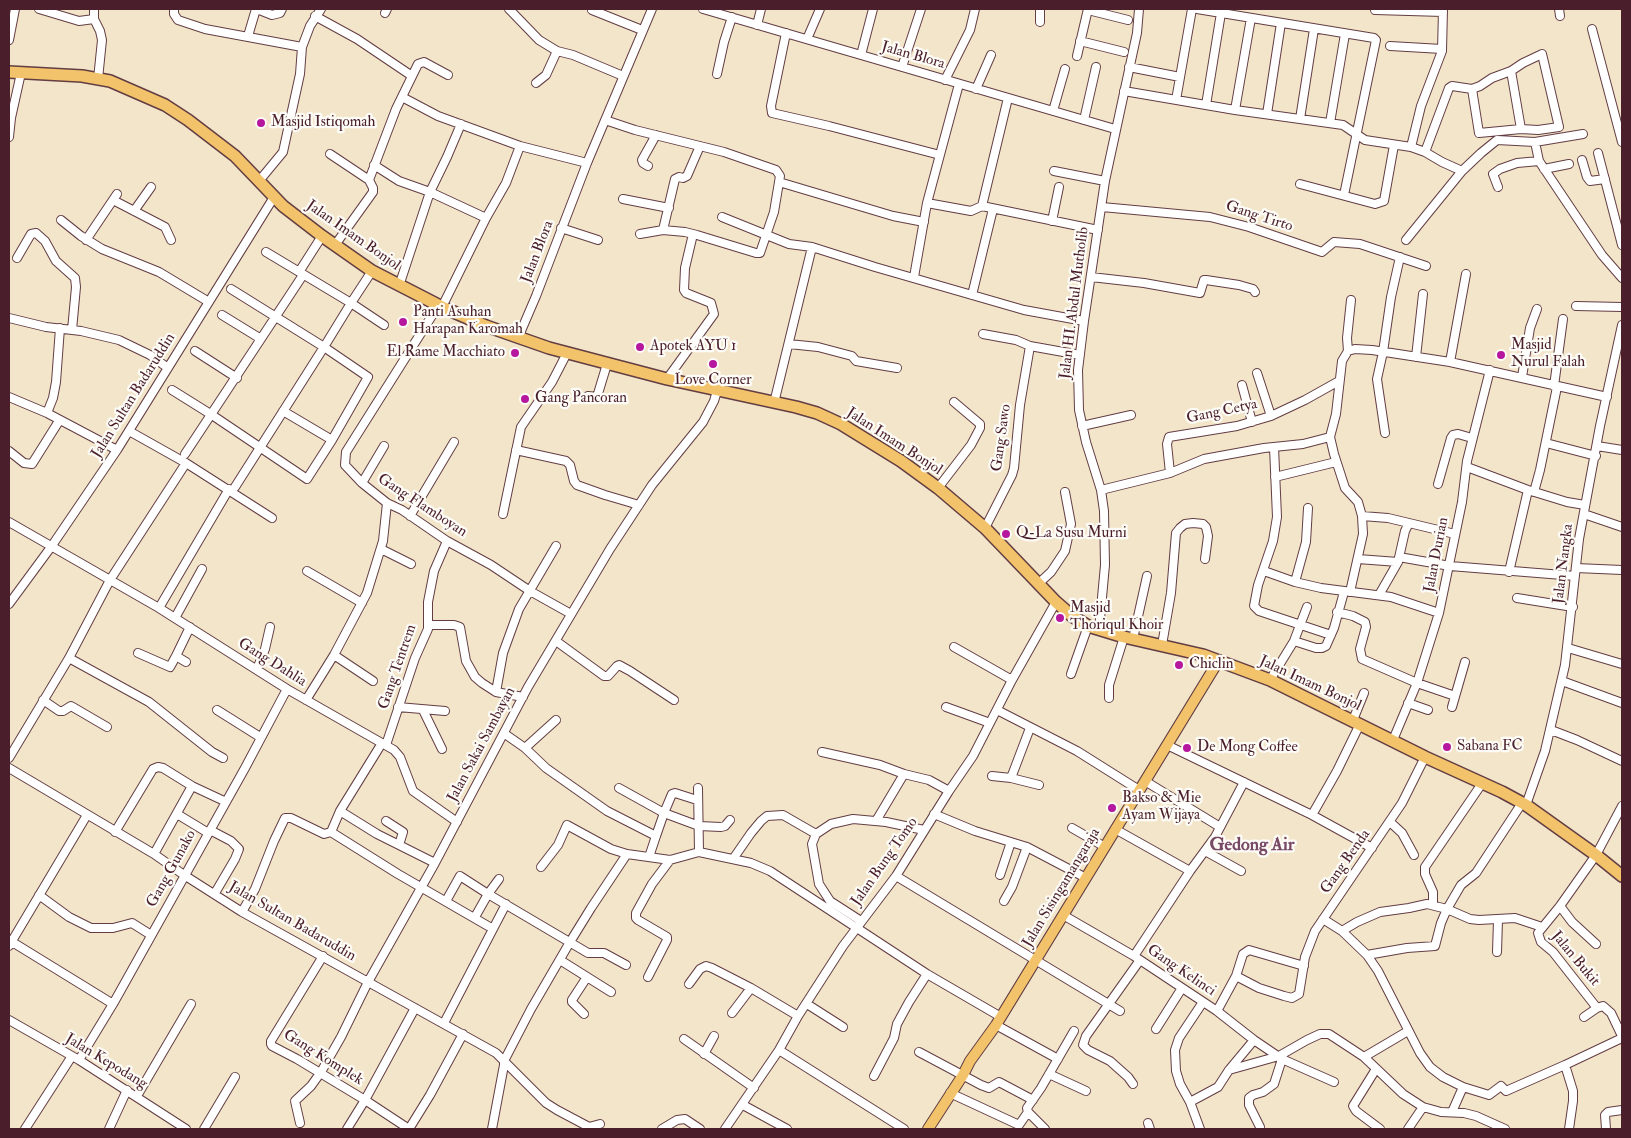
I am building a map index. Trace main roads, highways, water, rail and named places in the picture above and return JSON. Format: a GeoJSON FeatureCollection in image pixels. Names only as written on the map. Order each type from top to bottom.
{"type":"FeatureCollection","features":[{"type":"Feature","properties":{"kind":"highway","name":"Jalan Imam Bonjol"},"geometry":{"type":"LineString","coordinates":[[15,72],[110,81],[134,90],[165,106],[188,120],[235,156],[274,197],[322,236],[372,271],[440,306],[518,338],[567,353],[667,379],[818,414],[841,424],[901,461],[938,488],[985,528],[1038,584],[1072,616],[1094,628],[1219,660],[1270,680],[1424,756],[1483,782],[1524,804],[1596,854],[1622,876]]}},
{"type":"Feature","properties":{"kind":"main road","name":"Jalan Sisingamangaraja"},"geometry":{"type":"LineString","coordinates":[[928,1129],[1036,960],[1219,660]]}},
{"type":"Feature","properties":{"kind":"place","name":"Masjid Istiqomah"},"geometry":{"type":"Point","coordinates":[261,123]}},
{"type":"Feature","properties":{"kind":"place","name":"Panti Asuhan Harapan Karomah"},"geometry":{"type":"Point","coordinates":[403,322]}},
{"type":"Feature","properties":{"kind":"place","name":"Apotek AYU 1"},"geometry":{"type":"Point","coordinates":[640,347]}},
{"type":"Feature","properties":{"kind":"place","name":"El Rame Macchiato"},"geometry":{"type":"Point","coordinates":[515,353]}},
{"type":"Feature","properties":{"kind":"place","name":"Masjid Nurul Falah"},"geometry":{"type":"Point","coordinates":[1501,355]}},
{"type":"Feature","properties":{"kind":"place","name":"Love Corner"},"geometry":{"type":"Point","coordinates":[713,364]}},
{"type":"Feature","properties":{"kind":"place","name":"Gang Pancoran"},"geometry":{"type":"Point","coordinates":[525,399]}},
{"type":"Feature","properties":{"kind":"place","name":"Q-La Susu Murni"},"geometry":{"type":"Point","coordinates":[1006,534]}},
{"type":"Feature","properties":{"kind":"place","name":"Masjid Thoriqul Khoir"},"geometry":{"type":"Point","coordinates":[1060,618]}},
{"type":"Feature","properties":{"kind":"place","name":"Chiclin"},"geometry":{"type":"Point","coordinates":[1179,665]}},
{"type":"Feature","properties":{"kind":"place","name":"Sabana FC"},"geometry":{"type":"Point","coordinates":[1447,747]}},
{"type":"Feature","properties":{"kind":"place","name":"De Mong Coffee"},"geometry":{"type":"Point","coordinates":[1187,748]}},
{"type":"Feature","properties":{"kind":"place","name":"Bakso & Mie Ayam Wijaya"},"geometry":{"type":"Point","coordinates":[1112,808]}},
{"type":"Feature","properties":{"kind":"district","name":"Gedong Air"},"geometry":{"type":"Point","coordinates":[1252,846]}}]}
